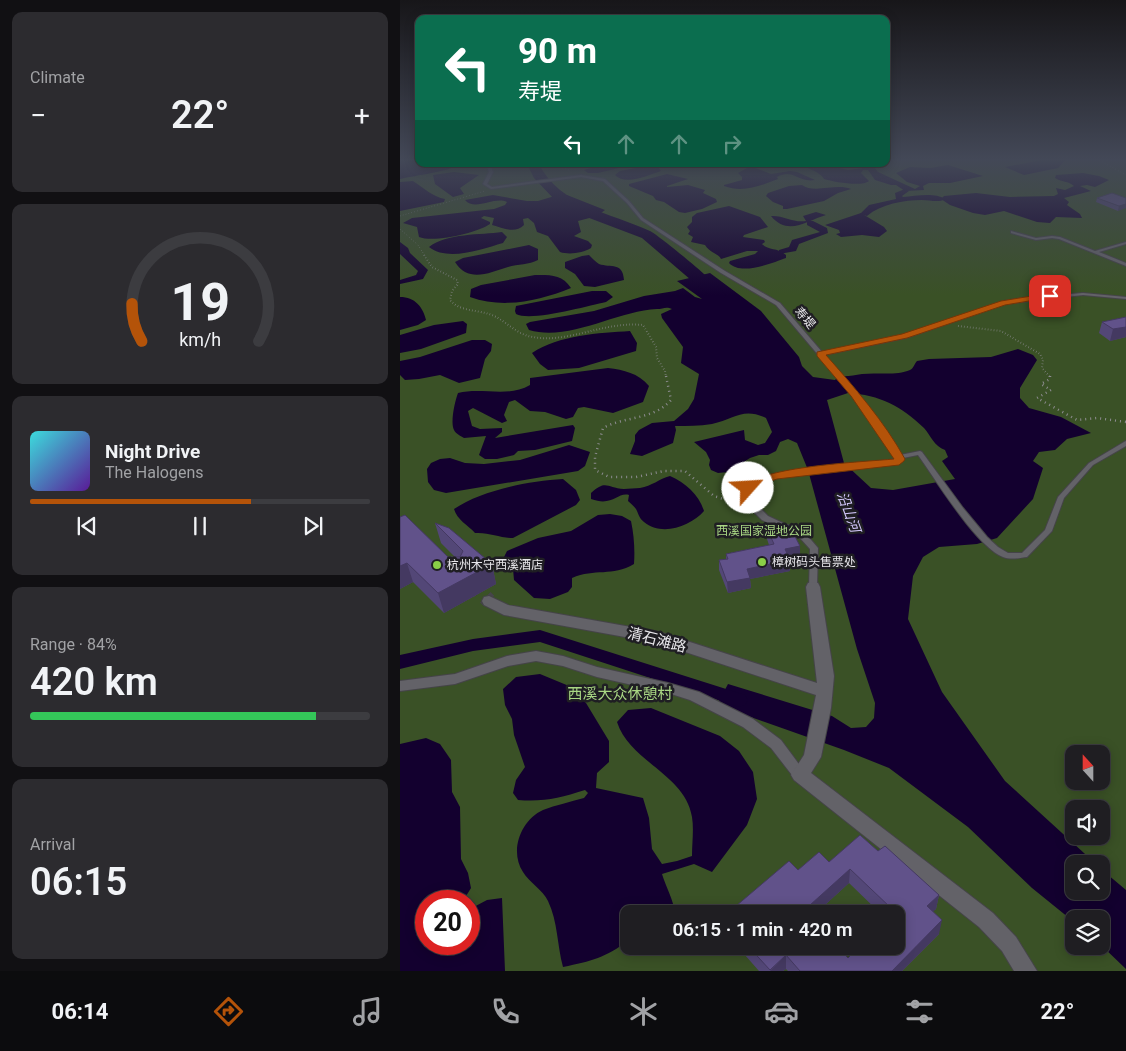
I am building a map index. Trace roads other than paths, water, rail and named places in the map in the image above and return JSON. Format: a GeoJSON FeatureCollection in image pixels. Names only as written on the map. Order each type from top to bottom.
{"type":"FeatureCollection","features":[{"type":"Feature","properties":{"kind":"street"},"geometry":{"type":"LineString","coordinates":[[800,775],[812,757],[822,708],[826,676],[813,587]]}},
{"type":"Feature","properties":{"kind":"street","name":"清石滩路"},"geometry":{"type":"LineString","coordinates":[[489,601],[504,610],[659,638],[824,691]]}},
{"type":"Feature","properties":{"kind":"street"},"geometry":{"type":"LineString","coordinates":[[400,686],[455,679],[507,661],[536,656],[694,696],[748,723],[776,744],[800,775],[986,920],[1009,944],[1026,971]]}},
{"type":"Feature","properties":{"kind":"lane","name":"寿堤"},"geometry":{"type":"LineString","coordinates":[[630,204],[642,219],[723,272],[778,304],[854,394],[898,457]]}},
{"type":"Feature","properties":{"kind":"lane"},"geometry":{"type":"LineString","coordinates":[[1013,232],[1036,239],[1060,238],[1126,266]]}},
{"type":"Feature","properties":{"kind":"lane"},"geometry":{"type":"LineString","coordinates":[[1096,252],[1126,243]]}},
{"type":"Feature","properties":{"kind":"lane"},"geometry":{"type":"LineString","coordinates":[[820,354],[904,336],[1004,303],[1040,297],[1083,294],[1126,298]]}},
{"type":"Feature","properties":{"kind":"lane"},"geometry":{"type":"LineString","coordinates":[[813,587],[814,548],[803,536],[765,518],[755,508],[747,504],[743,498],[748,488],[756,482],[775,476],[801,472],[899,461],[898,457],[920,453],[992,547],[1007,556],[1024,555],[1048,531],[1061,497],[1091,464],[1126,443]]}},
{"type":"Feature","properties":{"kind":"water"},"geometry":{"type":"Polygon","coordinates":[[[400,204],[433,204],[400,211],[400,204]]]}},
{"type":"Feature","properties":{"kind":"water"},"geometry":{"type":"Polygon","coordinates":[[[591,204],[605,210],[597,216],[578,221],[581,232],[574,236],[588,241],[592,245],[588,250],[572,253],[560,252],[548,236],[537,232],[534,223],[528,218],[523,219],[524,225],[513,230],[492,225],[494,218],[484,216],[481,218],[490,222],[490,224],[476,231],[435,239],[419,237],[417,227],[403,223],[412,218],[494,209],[505,205],[591,204]]]}},
{"type":"Feature","properties":{"kind":"water"},"geometry":{"type":"Polygon","coordinates":[[[667,204],[712,204],[685,213],[679,212],[667,204]]]}},
{"type":"Feature","properties":{"kind":"water"},"geometry":{"type":"Polygon","coordinates":[[[779,204],[809,204],[787,209],[783,209],[783,206],[779,204]]]}},
{"type":"Feature","properties":{"kind":"water"},"geometry":{"type":"Polygon","coordinates":[[[1067,204],[1080,214],[1082,218],[1056,217],[1050,223],[1037,222],[1004,211],[985,215],[950,205],[1067,204]]]}},
{"type":"Feature","properties":{"kind":"water"},"geometry":{"type":"Polygon","coordinates":[[[729,206],[760,217],[768,227],[743,237],[764,240],[765,242],[762,244],[767,248],[783,253],[786,255],[786,258],[757,267],[734,267],[729,263],[730,261],[755,254],[758,251],[747,251],[721,259],[705,245],[691,242],[693,237],[688,234],[690,231],[687,227],[692,222],[692,217],[697,213],[729,206]]]}},
{"type":"Feature","properties":{"kind":"water"},"geometry":{"type":"Polygon","coordinates":[[[816,212],[826,215],[791,226],[778,222],[771,216],[806,221],[803,216],[816,212]]]}},
{"type":"Feature","properties":{"kind":"water"},"geometry":{"type":"Polygon","coordinates":[[[861,213],[884,227],[887,231],[879,237],[862,235],[841,237],[836,234],[840,233],[839,230],[825,225],[861,213]]]}},
{"type":"Feature","properties":{"kind":"water"},"geometry":{"type":"Polygon","coordinates":[[[502,232],[507,237],[503,243],[475,251],[446,254],[429,247],[436,242],[454,237],[502,232]]]}},
{"type":"Feature","properties":{"kind":"water"},"geometry":{"type":"Polygon","coordinates":[[[529,245],[538,249],[538,260],[486,274],[479,275],[466,272],[455,262],[463,258],[529,245]]]}},
{"type":"Feature","properties":{"kind":"water"},"geometry":{"type":"Polygon","coordinates":[[[589,255],[599,264],[619,268],[624,280],[595,287],[584,286],[575,274],[565,268],[565,262],[589,255]]]}},
{"type":"Feature","properties":{"kind":"water"},"geometry":{"type":"Polygon","coordinates":[[[710,273],[761,311],[799,357],[802,366],[813,377],[835,380],[839,376],[868,373],[899,373],[911,369],[917,361],[991,357],[1018,349],[1033,355],[1037,360],[1020,388],[1020,398],[1029,408],[1061,417],[1091,433],[1067,439],[1055,450],[1039,452],[1033,461],[1043,468],[1033,499],[997,538],[977,544],[939,547],[923,557],[913,576],[908,619],[942,692],[1005,781],[1065,836],[1065,845],[1075,845],[1086,855],[1065,855],[1065,900],[1110,900],[1110,877],[1126,890],[1126,969],[1110,954],[1110,910],[1065,910],[1065,915],[1032,888],[968,827],[889,768],[717,705],[728,684],[832,716],[851,728],[866,727],[874,718],[875,703],[857,649],[808,470],[797,443],[788,439],[780,442],[776,451],[768,455],[750,458],[728,472],[718,473],[711,470],[710,460],[706,452],[694,442],[744,430],[745,440],[758,445],[765,443],[772,432],[766,418],[745,414],[712,424],[675,426],[673,443],[642,456],[630,454],[635,441],[635,435],[639,430],[652,423],[674,421],[688,409],[694,399],[699,374],[681,363],[683,347],[661,314],[672,309],[641,311],[560,332],[544,333],[529,330],[526,324],[594,311],[644,296],[683,288],[695,297],[702,299],[677,281],[710,273]],[[848,393],[827,400],[844,463],[871,488],[893,490],[955,479],[942,461],[948,457],[945,450],[935,443],[924,428],[898,408],[870,396],[848,393]]]}},
{"type":"Feature","properties":{"kind":"water"},"geometry":{"type":"Polygon","coordinates":[[[535,275],[551,275],[560,278],[571,288],[546,297],[521,302],[483,301],[470,297],[471,289],[481,285],[535,275]]]}},
{"type":"Feature","properties":{"kind":"water"},"geometry":{"type":"Polygon","coordinates":[[[592,291],[606,291],[613,297],[606,302],[546,315],[523,316],[516,314],[515,311],[516,306],[592,291]]]}},
{"type":"Feature","properties":{"kind":"water"},"geometry":{"type":"Polygon","coordinates":[[[400,297],[414,301],[423,311],[426,320],[418,325],[400,330],[400,297]]]}},
{"type":"Feature","properties":{"kind":"water"},"geometry":{"type":"Polygon","coordinates":[[[463,321],[467,324],[466,333],[421,349],[400,353],[400,335],[434,325],[463,321]]]}},
{"type":"Feature","properties":{"kind":"water"},"geometry":{"type":"Polygon","coordinates":[[[630,331],[637,343],[636,351],[579,368],[548,370],[540,364],[532,353],[554,342],[580,336],[630,331]]]}},
{"type":"Feature","properties":{"kind":"water"},"geometry":{"type":"Polygon","coordinates":[[[472,340],[485,340],[492,344],[491,351],[485,359],[480,378],[459,383],[440,375],[405,380],[400,375],[400,361],[420,357],[472,340]]]}},
{"type":"Feature","properties":{"kind":"water"},"geometry":{"type":"Polygon","coordinates":[[[608,368],[630,373],[645,382],[649,386],[643,402],[613,413],[584,407],[578,408],[573,417],[566,419],[545,412],[530,411],[515,400],[509,402],[504,415],[507,421],[502,423],[473,408],[468,411],[472,426],[480,429],[502,428],[502,432],[495,438],[573,425],[575,428],[572,441],[535,450],[518,451],[514,455],[497,459],[485,459],[479,455],[486,436],[464,438],[454,430],[454,406],[458,393],[467,391],[513,391],[530,385],[530,378],[608,368]]]}},
{"type":"Feature","properties":{"kind":"water"},"geometry":{"type":"Polygon","coordinates":[[[569,445],[590,452],[585,466],[578,471],[446,493],[434,490],[428,482],[427,469],[431,463],[440,459],[450,458],[465,463],[484,464],[520,460],[569,445]]]}},
{"type":"Feature","properties":{"kind":"water"},"geometry":{"type":"Polygon","coordinates":[[[670,476],[691,490],[699,500],[704,511],[692,521],[676,528],[659,529],[644,522],[628,501],[629,495],[621,495],[605,501],[591,499],[591,493],[600,486],[607,485],[624,489],[640,488],[670,476]]]}},
{"type":"Feature","properties":{"kind":"water"},"geometry":{"type":"Polygon","coordinates":[[[563,479],[576,490],[580,500],[576,505],[513,538],[475,533],[455,513],[454,509],[465,502],[492,492],[536,482],[563,479]]]}},
{"type":"Feature","properties":{"kind":"water"},"geometry":{"type":"Polygon","coordinates":[[[598,515],[622,516],[631,521],[634,542],[634,564],[626,568],[611,572],[588,573],[572,578],[572,587],[568,592],[550,599],[534,598],[514,580],[513,569],[502,561],[507,551],[538,538],[571,531],[598,515]]]}},
{"type":"Feature","properties":{"kind":"water"},"geometry":{"type":"Polygon","coordinates":[[[540,674],[569,686],[586,703],[609,741],[609,762],[597,773],[596,788],[643,798],[649,818],[652,849],[662,864],[692,856],[692,817],[687,802],[679,790],[633,748],[624,736],[617,722],[628,710],[651,708],[720,736],[739,751],[753,772],[757,799],[747,825],[712,872],[694,864],[662,874],[673,905],[620,905],[620,946],[598,958],[563,967],[556,925],[548,901],[523,872],[519,864],[517,846],[523,828],[535,815],[548,808],[584,798],[588,793],[585,790],[552,799],[518,800],[513,793],[516,780],[525,767],[514,735],[512,719],[505,705],[503,689],[516,677],[540,674]]]}},
{"type":"Feature","properties":{"kind":"water"},"geometry":{"type":"Polygon","coordinates":[[[426,738],[440,744],[451,760],[452,792],[460,807],[461,859],[468,873],[471,888],[470,890],[415,890],[415,955],[480,955],[480,904],[487,900],[502,898],[505,971],[400,971],[400,744],[426,738]]]}},
{"type":"Feature","properties":{"kind":"waterway","name":"沿山河"},"geometry":{"type":"LineString","coordinates":[[574,204],[589,213],[647,235],[718,295]]}},
{"type":"Feature","properties":{"kind":"waterway"},"geometry":{"type":"LineString","coordinates":[[864,214],[872,207],[883,204]]}},
{"type":"Feature","properties":{"kind":"waterway"},"geometry":{"type":"LineString","coordinates":[[782,252],[793,249],[795,242],[824,233],[824,230],[810,223]]}},
{"type":"Feature","properties":{"kind":"waterway"},"geometry":{"type":"LineString","coordinates":[[400,245],[405,250],[405,254],[423,270],[420,277],[402,282]]}},
{"type":"Feature","properties":{"kind":"waterway"},"geometry":{"type":"LineString","coordinates":[[400,662],[473,645],[540,636],[739,700]]}},
{"type":"Feature","properties":{"kind":"tunnel"},"geometry":{"type":"LineString","coordinates":[[469,581],[489,601]]}},
{"type":"Feature","properties":{"kind":"place","name":"樟树码头售票处"},"geometry":{"type":"Point","coordinates":[762,562]}},
{"type":"Feature","properties":{"kind":"place","name":"杭州木守西溪酒店"},"geometry":{"type":"Point","coordinates":[437,565]}},
{"type":"Feature","properties":{"kind":"park label","name":"西溪国家湿地公园"},"geometry":{"type":"Point","coordinates":[764,531]}},
{"type":"Feature","properties":{"kind":"park label","name":"西溪大众休憩村"},"geometry":{"type":"Point","coordinates":[620,694]}}]}
